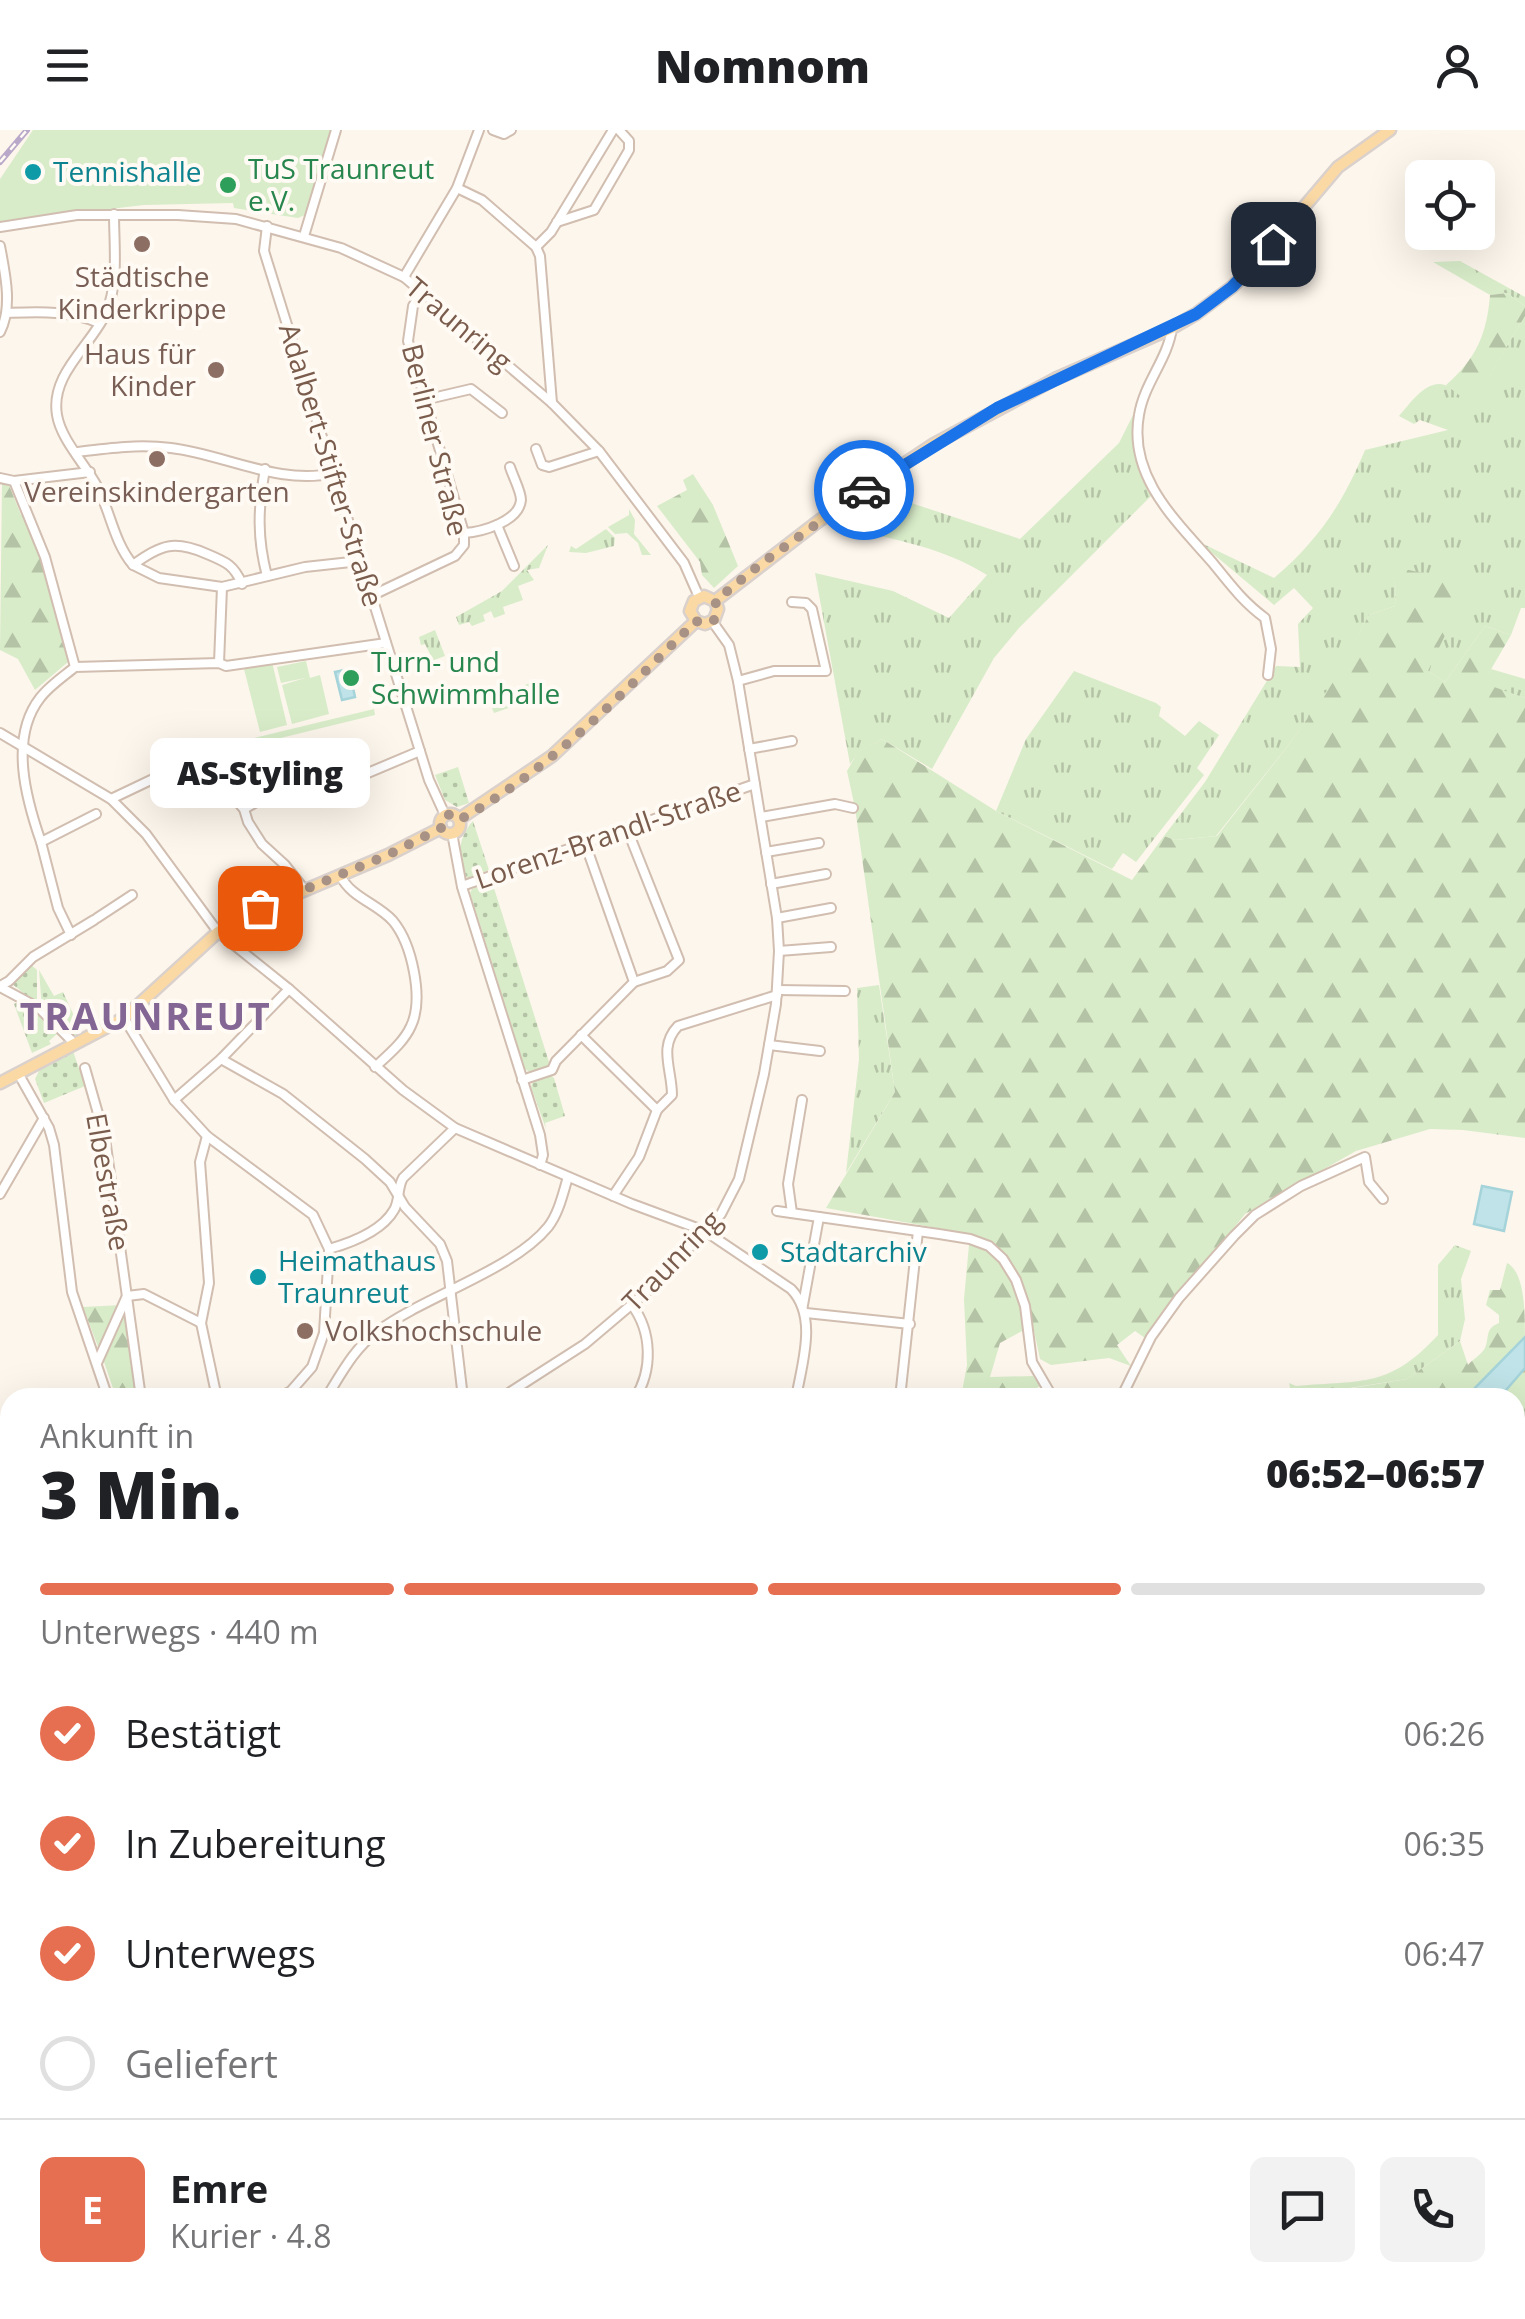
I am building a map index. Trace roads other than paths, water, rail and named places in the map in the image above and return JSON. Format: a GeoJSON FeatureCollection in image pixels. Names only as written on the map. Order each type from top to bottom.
{"type":"FeatureCollection","features":[{"type":"Feature","properties":{"kind":"main road"},"geometry":{"type":"LineString","coordinates":[[715,601],[820,520],[934,444],[1054,379],[1172,328],[1232,287],[1338,167],[1390,130]]}},
{"type":"Feature","properties":{"kind":"main road"},"geometry":{"type":"LineString","coordinates":[[707,596],[715,601],[718,612],[712,621],[696,621],[690,608],[698,598],[707,596]]}},
{"type":"Feature","properties":{"kind":"main road"},"geometry":{"type":"LineString","coordinates":[[459,820],[552,756],[696,621]]}},
{"type":"Feature","properties":{"kind":"main road"},"geometry":{"type":"LineString","coordinates":[[447,831],[440,822],[445,816],[451,814],[459,820]]}},
{"type":"Feature","properties":{"kind":"main road"},"geometry":{"type":"LineString","coordinates":[[0,1084],[124,1018],[218,932],[252,912],[459,828],[459,820]]}},
{"type":"Feature","properties":{"kind":"street"},"geometry":{"type":"LineString","coordinates":[[304,236],[336,130]]}},
{"type":"Feature","properties":{"kind":"street"},"geometry":{"type":"LineString","coordinates":[[404,277],[457,188],[479,130]]}},
{"type":"Feature","properties":{"kind":"street"},"geometry":{"type":"LineString","coordinates":[[493,130],[504,134],[511,130]]}},
{"type":"Feature","properties":{"kind":"street"},"geometry":{"type":"LineString","coordinates":[[536,246],[544,242],[616,130],[629,141],[629,150],[594,210],[557,222]]}},
{"type":"Feature","properties":{"kind":"street"},"geometry":{"type":"LineString","coordinates":[[457,188],[482,200],[536,246],[552,402]]}},
{"type":"Feature","properties":{"kind":"street"},"geometry":{"type":"LineString","coordinates":[[114,214],[112,291],[105,315],[76,355],[58,395],[57,420],[90,472],[122,552],[133,565],[159,578],[222,587],[304,567],[360,561]]}},
{"type":"Feature","properties":{"kind":"street","name":"Traunring"},"geometry":{"type":"LineString","coordinates":[[0,227],[76,215],[236,220],[341,248],[404,277],[552,402],[599,450],[684,563],[698,598]]}},
{"type":"Feature","properties":{"kind":"street","name":"Adalbert-Stifter-Straße"},"geometry":{"type":"LineString","coordinates":[[267,226],[264,251],[420,751],[445,816]]}},
{"type":"Feature","properties":{"kind":"street"},"geometry":{"type":"LineString","coordinates":[[0,246],[6,277],[6,313],[0,332]]}},
{"type":"Feature","properties":{"kind":"street","name":"Berliner Straße"},"geometry":{"type":"LineString","coordinates":[[371,596],[455,556],[464,546],[464,534],[408,334],[412,306],[422,292]]}},
{"type":"Feature","properties":{"kind":"street"},"geometry":{"type":"LineString","coordinates":[[6,313],[54,314],[99,323]]}},
{"type":"Feature","properties":{"kind":"street"},"geometry":{"type":"LineString","coordinates":[[1172,328],[1170,342],[1152,374],[1138,419],[1143,467],[1162,506],[1242,602],[1265,618],[1271,649],[1268,675]]}},
{"type":"Feature","properties":{"kind":"street"},"geometry":{"type":"LineString","coordinates":[[424,400],[471,389],[502,413]]}},
{"type":"Feature","properties":{"kind":"street"},"geometry":{"type":"LineString","coordinates":[[77,452],[122,446],[172,448],[293,475],[333,473]]}},
{"type":"Feature","properties":{"kind":"street"},"geometry":{"type":"LineString","coordinates":[[536,449],[542,465],[549,467],[599,450]]}},
{"type":"Feature","properties":{"kind":"street"},"geometry":{"type":"LineString","coordinates":[[464,534],[497,525],[520,506],[510,468]]}},
{"type":"Feature","properties":{"kind":"street"},"geometry":{"type":"LineString","coordinates":[[265,469],[258,508],[258,542],[267,576]]}},
{"type":"Feature","properties":{"kind":"street"},"geometry":{"type":"LineString","coordinates":[[0,478],[14,481],[90,472]]}},
{"type":"Feature","properties":{"kind":"street"},"geometry":{"type":"LineString","coordinates":[[14,481],[45,557],[75,666]]}},
{"type":"Feature","properties":{"kind":"street"},"geometry":{"type":"LineString","coordinates":[[497,525],[514,566]]}},
{"type":"Feature","properties":{"kind":"street"},"geometry":{"type":"LineString","coordinates":[[133,565],[157,549],[186,546],[230,563],[242,584]]}},
{"type":"Feature","properties":{"kind":"street"},"geometry":{"type":"LineString","coordinates":[[218,663],[222,587]]}},
{"type":"Feature","properties":{"kind":"street"},"geometry":{"type":"LineString","coordinates":[[738,681],[774,671],[826,671],[812,609],[806,603],[792,602]]}},
{"type":"Feature","properties":{"kind":"street","name":"Traunring"},"geometry":{"type":"LineString","coordinates":[[517,1388],[585,1344],[632,1305],[705,1232],[726,1206],[738,1179],[756,1115],[777,992],[779,951],[738,681],[728,645],[712,621]]}},
{"type":"Feature","properties":{"kind":"street"},"geometry":{"type":"LineString","coordinates":[[71,935],[58,908],[28,796],[23,746],[37,702],[75,666],[230,665],[386,644]]}},
{"type":"Feature","properties":{"kind":"street"},"geometry":{"type":"LineString","coordinates":[[0,733],[111,799],[146,834],[218,932],[289,989],[375,1068],[454,1128],[705,1232],[790,1289],[805,1309],[910,1324]]}},
{"type":"Feature","properties":{"kind":"street"},"geometry":{"type":"LineString","coordinates":[[749,749],[792,742]]}},
{"type":"Feature","properties":{"kind":"street"},"geometry":{"type":"LineString","coordinates":[[244,810],[287,784],[344,783],[420,751]]}},
{"type":"Feature","properties":{"kind":"street"},"geometry":{"type":"LineString","coordinates":[[111,799],[195,759],[206,764],[244,810],[262,844],[304,889]]}},
{"type":"Feature","properties":{"kind":"street","name":"Lorenz-Brandl-Straße"},"geometry":{"type":"LineString","coordinates":[[462,886],[755,784]]}},
{"type":"Feature","properties":{"kind":"street"},"geometry":{"type":"LineString","coordinates":[[761,817],[835,804],[853,808]]}},
{"type":"Feature","properties":{"kind":"street"},"geometry":{"type":"LineString","coordinates":[[42,842],[96,814]]}},
{"type":"Feature","properties":{"kind":"street"},"geometry":{"type":"LineString","coordinates":[[522,1080],[550,1072],[556,1060],[634,982],[668,971],[679,960],[627,829]]}},
{"type":"Feature","properties":{"kind":"street"},"geometry":{"type":"LineString","coordinates":[[447,831],[543,1147],[540,1165]]}},
{"type":"Feature","properties":{"kind":"street"},"geometry":{"type":"LineString","coordinates":[[585,843],[634,982]]}},
{"type":"Feature","properties":{"kind":"street"},"geometry":{"type":"LineString","coordinates":[[766,852],[820,843]]}},
{"type":"Feature","properties":{"kind":"street"},"geometry":{"type":"LineString","coordinates":[[771,884],[826,874]]}},
{"type":"Feature","properties":{"kind":"street"},"geometry":{"type":"LineString","coordinates":[[340,876],[348,888],[394,923],[411,966],[416,1009],[412,1025],[375,1068]]}},
{"type":"Feature","properties":{"kind":"street"},"geometry":{"type":"LineString","coordinates":[[0,986],[33,957],[132,895]]}},
{"type":"Feature","properties":{"kind":"street"},"geometry":{"type":"LineString","coordinates":[[776,918],[831,908]]}},
{"type":"Feature","properties":{"kind":"street"},"geometry":{"type":"LineString","coordinates":[[779,951],[831,947]]}},
{"type":"Feature","properties":{"kind":"street"},"geometry":{"type":"LineString","coordinates":[[0,986],[39,1008],[76,1045]]}},
{"type":"Feature","properties":{"kind":"street"},"geometry":{"type":"LineString","coordinates":[[174,1100],[289,989]]}},
{"type":"Feature","properties":{"kind":"street"},"geometry":{"type":"LineString","coordinates":[[614,1196],[638,1157],[657,1110],[672,1095],[666,1048],[670,1034],[678,1026],[777,992],[845,991]]}},
{"type":"Feature","properties":{"kind":"street"},"geometry":{"type":"LineString","coordinates":[[124,1018],[174,1100],[207,1136],[313,1215],[329,1250],[324,1333],[312,1367],[294,1388]]}},
{"type":"Feature","properties":{"kind":"street"},"geometry":{"type":"LineString","coordinates":[[581,1035],[657,1110]]}},
{"type":"Feature","properties":{"kind":"street"},"geometry":{"type":"LineString","coordinates":[[769,1045],[820,1051]]}},
{"type":"Feature","properties":{"kind":"street"},"geometry":{"type":"LineString","coordinates":[[221,1058],[283,1094],[324,1124],[390,1182],[440,1244],[447,1262],[461,1388]]}},
{"type":"Feature","properties":{"kind":"street","name":"Elbestraße"},"geometry":{"type":"LineString","coordinates":[[85,1068],[105,1138],[140,1388]]}},
{"type":"Feature","properties":{"kind":"street"},"geometry":{"type":"LineString","coordinates":[[18,1072],[44,1118],[58,1163],[72,1292],[105,1388]]}},
{"type":"Feature","properties":{"kind":"street"},"geometry":{"type":"LineString","coordinates":[[792,1213],[788,1184],[802,1100]]}},
{"type":"Feature","properties":{"kind":"street"},"geometry":{"type":"LineString","coordinates":[[0,1194],[44,1118]]}},
{"type":"Feature","properties":{"kind":"street"},"geometry":{"type":"LineString","coordinates":[[329,1250],[364,1235],[387,1218],[396,1207],[403,1178],[454,1128]]}},
{"type":"Feature","properties":{"kind":"street"},"geometry":{"type":"LineString","coordinates":[[207,1136],[200,1162],[209,1283],[202,1323],[214,1388]]}},
{"type":"Feature","properties":{"kind":"street"},"geometry":{"type":"LineString","coordinates":[[1126,1388],[1142,1352],[1179,1298],[1255,1215],[1334,1169],[1365,1157],[1370,1182],[1383,1199]]}},
{"type":"Feature","properties":{"kind":"street"},"geometry":{"type":"LineString","coordinates":[[333,1388],[368,1338],[536,1239],[554,1218],[568,1177]]}},
{"type":"Feature","properties":{"kind":"street"},"geometry":{"type":"LineString","coordinates":[[777,1211],[970,1239],[989,1246],[1003,1258],[1022,1294],[1032,1362],[1047,1388]]}},
{"type":"Feature","properties":{"kind":"street"},"geometry":{"type":"LineString","coordinates":[[797,1388],[819,1217]]}},
{"type":"Feature","properties":{"kind":"street"},"geometry":{"type":"LineString","coordinates":[[901,1388],[918,1231]]}},
{"type":"Feature","properties":{"kind":"street"},"geometry":{"type":"LineString","coordinates":[[96,1363],[127,1296],[144,1294],[202,1323]]}},
{"type":"Feature","properties":{"kind":"street"},"geometry":{"type":"LineString","coordinates":[[632,1305],[642,1320],[647,1347],[641,1388]]}},
{"type":"Feature","properties":{"kind":"water"},"geometry":{"type":"Polygon","coordinates":[[[349,669],[355,697],[342,700],[335,672],[349,669]]]}},
{"type":"Feature","properties":{"kind":"water"},"geometry":{"type":"Polygon","coordinates":[[[1482,1186],[1512,1192],[1504,1231],[1474,1224],[1482,1186]]]}},
{"type":"Feature","properties":{"kind":"water"},"geometry":{"type":"Polygon","coordinates":[[[1525,1337],[1525,1368],[1508,1388],[1475,1388],[1525,1337]]]}},
{"type":"Feature","properties":{"kind":"railway"},"geometry":{"type":"LineString","coordinates":[[0,162],[27,130]]}},
{"type":"Feature","properties":{"kind":"place","name":"Tennishalle"},"geometry":{"type":"Point","coordinates":[33,172]}},
{"type":"Feature","properties":{"kind":"place","name":"TuS Traunreut e.V."},"geometry":{"type":"Point","coordinates":[228,185]}},
{"type":"Feature","properties":{"kind":"place","name":"Städtische Kinderkrippe"},"geometry":{"type":"Point","coordinates":[142,244]}},
{"type":"Feature","properties":{"kind":"place","name":"Haus für Kinder"},"geometry":{"type":"Point","coordinates":[216,370]}},
{"type":"Feature","properties":{"kind":"place","name":"Vereinskindergarten"},"geometry":{"type":"Point","coordinates":[157,459]}},
{"type":"Feature","properties":{"kind":"place","name":"Turn- und Schwimmhalle"},"geometry":{"type":"Point","coordinates":[351,678]}},
{"type":"Feature","properties":{"kind":"place","name":"AS-Styling"},"geometry":{"type":"Point","coordinates":[260,908]}},
{"type":"Feature","properties":{"kind":"place","name":"Stadtarchiv"},"geometry":{"type":"Point","coordinates":[760,1252]}},
{"type":"Feature","properties":{"kind":"place","name":"Heimathaus Traunreut"},"geometry":{"type":"Point","coordinates":[258,1277]}},
{"type":"Feature","properties":{"kind":"place","name":"Volkshochschule"},"geometry":{"type":"Point","coordinates":[305,1331]}},
{"type":"Feature","properties":{"kind":"district","name":"TRAUNREUT"},"geometry":{"type":"Point","coordinates":[146,1017]}}]}
